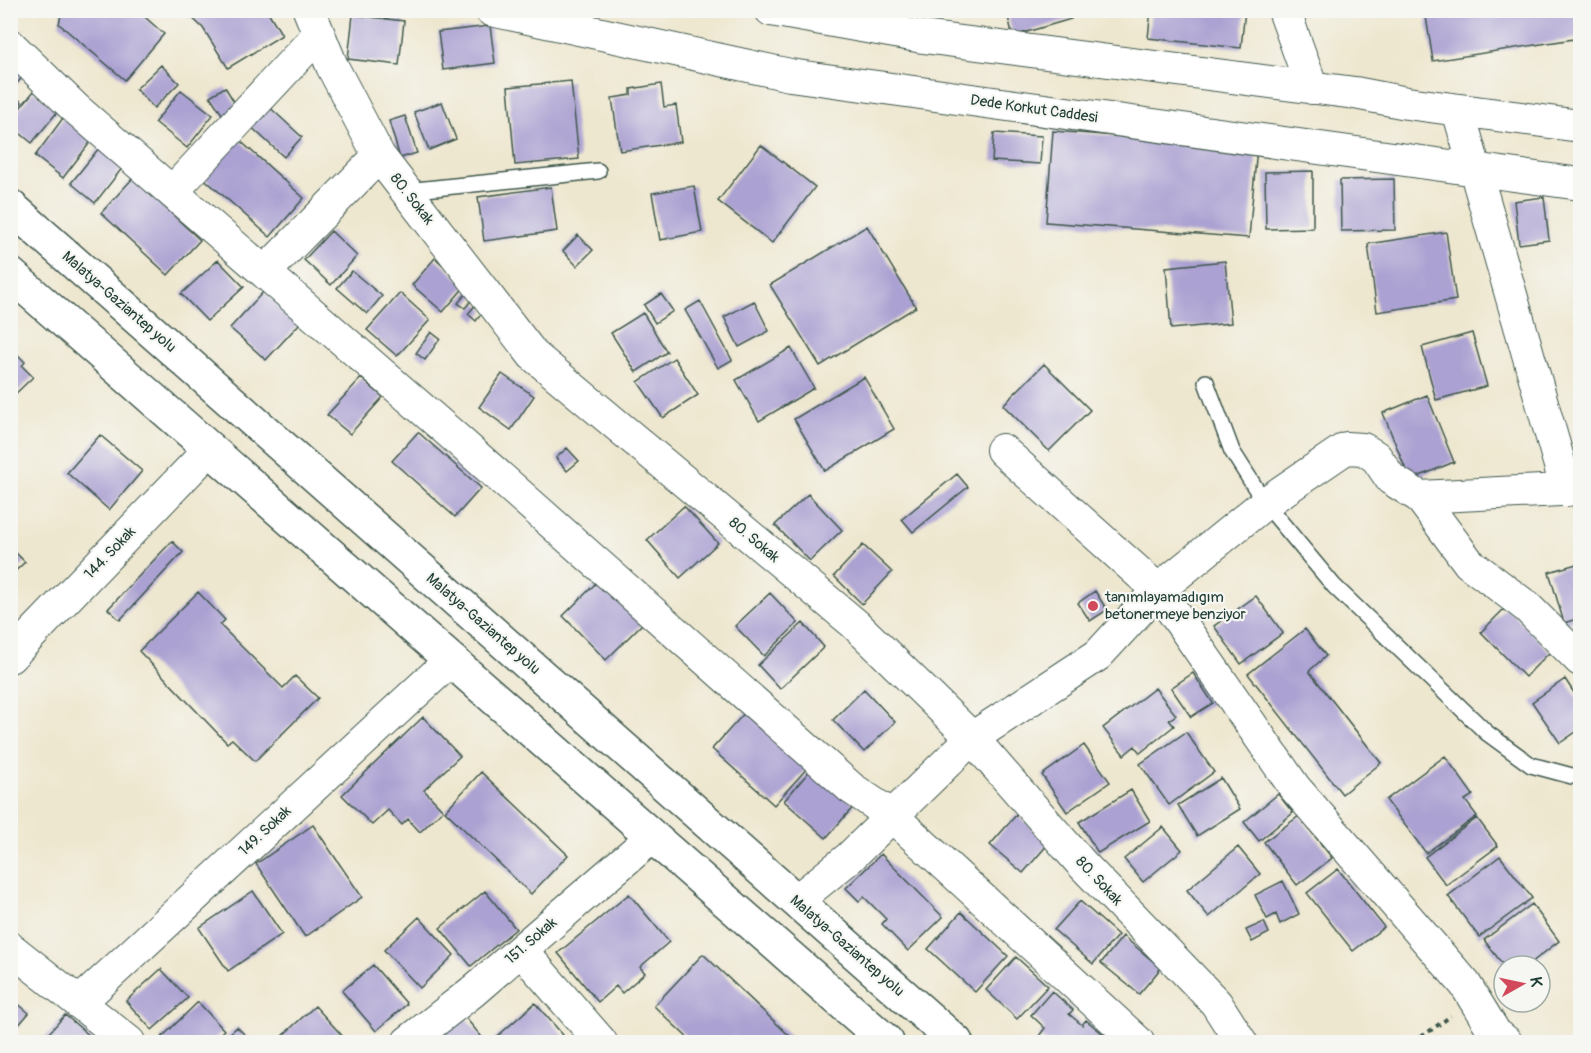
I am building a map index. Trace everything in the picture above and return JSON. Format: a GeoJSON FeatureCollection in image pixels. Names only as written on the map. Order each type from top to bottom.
{"type":"FeatureCollection","features":[{"type":"Feature","properties":{"kind":"highway","name":"Malatya-Gaziantep yolu"},"geometry":{"type":"LineString","coordinates":[[10,206],[956,1042]]}},
{"type":"Feature","properties":{"kind":"highway"},"geometry":{"type":"LineString","coordinates":[[10,274],[887,1042]]}},
{"type":"Feature","properties":{"kind":"street","name":"Dede Korkut Caddesi"},"geometry":{"type":"LineString","coordinates":[[491,10],[790,75],[1581,184]]}},
{"type":"Feature","properties":{"kind":"street"},"geometry":{"type":"LineString","coordinates":[[771,10],[922,24],[1312,88],[1581,126]]}},
{"type":"Feature","properties":{"kind":"street"},"geometry":{"type":"LineString","coordinates":[[1284,10],[1312,88]]}},
{"type":"Feature","properties":{"kind":"street"},"geometry":{"type":"LineString","coordinates":[[172,192],[313,23]]}},
{"type":"Feature","properties":{"kind":"street","name":"80. Sokak"},"geometry":{"type":"LineString","coordinates":[[313,23],[379,156],[532,355],[855,624],[972,738],[1082,864],[1216,1003],[1241,1042]]}},
{"type":"Feature","properties":{"kind":"street"},"geometry":{"type":"LineString","coordinates":[[10,45],[75,108],[265,272],[842,780],[891,815],[1138,1042]]}},
{"type":"Feature","properties":{"kind":"street"},"geometry":{"type":"LineString","coordinates":[[1420,497],[1574,489],[1473,170],[1458,110]]}},
{"type":"Feature","properties":{"kind":"street"},"geometry":{"type":"LineString","coordinates":[[265,272],[379,156]]}},
{"type":"Feature","properties":{"kind":"street"},"geometry":{"type":"LineString","coordinates":[[796,901],[849,858],[972,738],[1098,655],[1158,590],[1265,503],[1346,448],[1363,449],[1376,457],[1391,479],[1420,497],[1469,563],[1527,607],[1581,660]]}},
{"type":"Feature","properties":{"kind":"street","name":"144. Sokak"},"geometry":{"type":"LineString","coordinates":[[10,657],[209,450]]}},
{"type":"Feature","properties":{"kind":"street"},"geometry":{"type":"LineString","coordinates":[[1002,450],[1158,590],[1295,788],[1465,984],[1495,1033],[1506,1042]]}},
{"type":"Feature","properties":{"kind":"street","name":"149. Sokak"},"geometry":{"type":"LineString","coordinates":[[79,1002],[451,660]]}},
{"type":"Feature","properties":{"kind":"street","name":"151. Sokak"},"geometry":{"type":"LineString","coordinates":[[408,1042],[521,950],[652,837]]}},
{"type":"Feature","properties":{"kind":"street"},"geometry":{"type":"LineString","coordinates":[[10,948],[129,1042]]}},
{"type":"Feature","properties":{"kind":"street"},"geometry":{"type":"LineString","coordinates":[[521,950],[601,1042]]}},
{"type":"Feature","properties":{"kind":"lane"},"geometry":{"type":"LineString","coordinates":[[406,191],[598,171]]}},
{"type":"Feature","properties":{"kind":"lane"},"geometry":{"type":"LineString","coordinates":[[1206,382],[1232,451],[1265,503],[1334,586],[1487,733],[1532,765],[1572,776],[1581,776]]}},
{"type":"Feature","properties":{"kind":"path"},"geometry":{"type":"LineString","coordinates":[[1414,1042],[1474,1000]]}},
{"type":"Feature","properties":{"kind":"building"},"geometry":{"type":"Polygon","coordinates":[[[62,10],[137,10],[164,34],[125,80],[59,24],[62,10]]]}},
{"type":"Feature","properties":{"kind":"building"},"geometry":{"type":"Polygon","coordinates":[[[184,10],[267,10],[282,35],[228,68],[203,28],[184,10]]]}},
{"type":"Feature","properties":{"kind":"building"},"geometry":{"type":"Polygon","coordinates":[[[1006,10],[1068,10],[1071,19],[1013,36],[1006,10]]]}},
{"type":"Feature","properties":{"kind":"building"},"geometry":{"type":"Polygon","coordinates":[[[1151,10],[1245,10],[1241,48],[1148,38],[1151,10]]]}},
{"type":"Feature","properties":{"kind":"building"},"geometry":{"type":"Polygon","coordinates":[[[1425,10],[1580,10],[1580,38],[1433,61],[1425,10]]]}},
{"type":"Feature","properties":{"kind":"building"},"geometry":{"type":"Polygon","coordinates":[[[353,15],[404,21],[399,65],[348,59],[353,15]]]}},
{"type":"Feature","properties":{"kind":"building"},"geometry":{"type":"Polygon","coordinates":[[[490,26],[495,63],[443,70],[438,32],[490,26]]]}},
{"type":"Feature","properties":{"kind":"building"},"geometry":{"type":"Polygon","coordinates":[[[10,64],[24,75],[10,92],[10,64]]]}},
{"type":"Feature","properties":{"kind":"building"},"geometry":{"type":"Polygon","coordinates":[[[161,65],[179,83],[154,108],[136,89],[161,65]]]}},
{"type":"Feature","properties":{"kind":"building"},"geometry":{"type":"Polygon","coordinates":[[[571,81],[579,159],[515,165],[508,87],[571,81]]]}},
{"type":"Feature","properties":{"kind":"building"},"geometry":{"type":"Polygon","coordinates":[[[661,84],[664,107],[676,105],[681,142],[620,151],[612,98],[631,95],[631,89],[661,84]]]}},
{"type":"Feature","properties":{"kind":"building"},"geometry":{"type":"Polygon","coordinates":[[[225,87],[241,113],[227,122],[210,96],[225,87]]]}},
{"type":"Feature","properties":{"kind":"building"},"geometry":{"type":"Polygon","coordinates":[[[181,90],[213,115],[187,148],[155,122],[181,90]]]}},
{"type":"Feature","properties":{"kind":"building"},"geometry":{"type":"Polygon","coordinates":[[[34,91],[58,111],[32,143],[10,125],[10,120],[34,91]]]}},
{"type":"Feature","properties":{"kind":"building"},"geometry":{"type":"Polygon","coordinates":[[[10,93],[22,102],[10,117],[10,93]]]}},
{"type":"Feature","properties":{"kind":"building"},"geometry":{"type":"Polygon","coordinates":[[[442,102],[456,139],[429,150],[414,112],[442,102]]]}},
{"type":"Feature","properties":{"kind":"building"},"geometry":{"type":"Polygon","coordinates":[[[265,103],[302,137],[284,157],[247,123],[265,103]]]}},
{"type":"Feature","properties":{"kind":"building"},"geometry":{"type":"Polygon","coordinates":[[[405,116],[417,153],[400,158],[389,121],[405,116]]]}},
{"type":"Feature","properties":{"kind":"building"},"geometry":{"type":"Polygon","coordinates":[[[63,118],[92,140],[63,178],[35,156],[63,118]]]}},
{"type":"Feature","properties":{"kind":"building"},"geometry":{"type":"Polygon","coordinates":[[[1053,131],[1257,147],[1249,238],[1046,222],[1053,131]]]}},
{"type":"Feature","properties":{"kind":"building"},"geometry":{"type":"Polygon","coordinates":[[[994,133],[1042,136],[1040,164],[992,161],[994,133]]]}},
{"type":"Feature","properties":{"kind":"building"},"geometry":{"type":"Polygon","coordinates":[[[236,137],[304,198],[270,237],[201,176],[236,137]]]}},
{"type":"Feature","properties":{"kind":"building"},"geometry":{"type":"Polygon","coordinates":[[[103,143],[127,162],[95,203],[71,183],[103,143]]]}},
{"type":"Feature","properties":{"kind":"building"},"geometry":{"type":"Polygon","coordinates":[[[761,145],[815,187],[772,243],[718,201],[761,145]]]}},
{"type":"Feature","properties":{"kind":"building"},"geometry":{"type":"Polygon","coordinates":[[[1313,171],[1313,228],[1266,229],[1265,172],[1313,171]]]}},
{"type":"Feature","properties":{"kind":"building"},"geometry":{"type":"Polygon","coordinates":[[[133,178],[200,240],[168,275],[101,213],[133,178]]]}},
{"type":"Feature","properties":{"kind":"building"},"geometry":{"type":"Polygon","coordinates":[[[1394,179],[1395,230],[1341,231],[1340,180],[1394,179]]]}},
{"type":"Feature","properties":{"kind":"building"},"geometry":{"type":"Polygon","coordinates":[[[694,186],[702,232],[660,240],[652,193],[694,186]]]}},
{"type":"Feature","properties":{"kind":"building"},"geometry":{"type":"Polygon","coordinates":[[[551,187],[557,231],[484,241],[478,197],[551,187]]]}},
{"type":"Feature","properties":{"kind":"building"},"geometry":{"type":"Polygon","coordinates":[[[1544,197],[1549,240],[1519,244],[1514,201],[1544,197]]]}},
{"type":"Feature","properties":{"kind":"building"},"geometry":{"type":"Polygon","coordinates":[[[867,226],[916,307],[820,366],[770,285],[867,226]]]}},
{"type":"Feature","properties":{"kind":"building"},"geometry":{"type":"Polygon","coordinates":[[[331,231],[357,256],[331,285],[304,260],[331,231]]]}},
{"type":"Feature","properties":{"kind":"building"},"geometry":{"type":"Polygon","coordinates":[[[1446,232],[1456,300],[1377,312],[1368,244],[1446,232]]]}},
{"type":"Feature","properties":{"kind":"building"},"geometry":{"type":"Polygon","coordinates":[[[578,235],[593,250],[577,266],[563,251],[578,235]]]}},
{"type":"Feature","properties":{"kind":"building"},"geometry":{"type":"Polygon","coordinates":[[[435,258],[466,285],[443,312],[412,285],[435,258]]]}},
{"type":"Feature","properties":{"kind":"building"},"geometry":{"type":"Polygon","coordinates":[[[218,260],[244,287],[207,321],[181,294],[218,260]]]}},
{"type":"Feature","properties":{"kind":"building"},"geometry":{"type":"Polygon","coordinates":[[[1225,261],[1231,323],[1171,329],[1166,267],[1225,261]]]}},
{"type":"Feature","properties":{"kind":"building"},"geometry":{"type":"Polygon","coordinates":[[[352,271],[382,296],[367,314],[337,288],[352,271]]]}},
{"type":"Feature","properties":{"kind":"building"},"geometry":{"type":"Polygon","coordinates":[[[470,289],[476,295],[465,308],[458,303],[470,289]]]}},
{"type":"Feature","properties":{"kind":"building"},"geometry":{"type":"Polygon","coordinates":[[[264,291],[300,323],[266,360],[230,328],[264,291]]]}},
{"type":"Feature","properties":{"kind":"building"},"geometry":{"type":"Polygon","coordinates":[[[400,293],[430,320],[397,356],[367,330],[400,293]]]}},
{"type":"Feature","properties":{"kind":"building"},"geometry":{"type":"Polygon","coordinates":[[[661,294],[673,311],[655,323],[644,305],[661,294]]]}},
{"type":"Feature","properties":{"kind":"building"},"geometry":{"type":"Polygon","coordinates":[[[700,301],[732,360],[718,368],[685,310],[700,301]]]}},
{"type":"Feature","properties":{"kind":"building"},"geometry":{"type":"Polygon","coordinates":[[[754,301],[769,331],[739,347],[724,317],[754,301]]]}},
{"type":"Feature","properties":{"kind":"building"},"geometry":{"type":"Polygon","coordinates":[[[477,303],[485,309],[476,321],[468,314],[477,303]]]}},
{"type":"Feature","properties":{"kind":"building"},"geometry":{"type":"Polygon","coordinates":[[[643,313],[667,352],[636,372],[611,333],[643,313]]]}},
{"type":"Feature","properties":{"kind":"building"},"geometry":{"type":"Polygon","coordinates":[[[431,332],[440,339],[425,360],[416,353],[431,332]]]}},
{"type":"Feature","properties":{"kind":"building"},"geometry":{"type":"Polygon","coordinates":[[[1472,333],[1487,386],[1436,400],[1422,347],[1472,333]]]}},
{"type":"Feature","properties":{"kind":"building"},"geometry":{"type":"Polygon","coordinates":[[[791,348],[814,388],[759,421],[736,380],[791,348]]]}},
{"type":"Feature","properties":{"kind":"building"},"geometry":{"type":"Polygon","coordinates":[[[12,349],[25,362],[22,366],[33,377],[10,399],[12,349]]]}},
{"type":"Feature","properties":{"kind":"building"},"geometry":{"type":"Polygon","coordinates":[[[674,358],[698,395],[663,418],[638,382],[674,358]]]}},
{"type":"Feature","properties":{"kind":"building"},"geometry":{"type":"Polygon","coordinates":[[[1044,364],[1090,410],[1049,451],[1003,405],[1044,364]]]}},
{"type":"Feature","properties":{"kind":"building"},"geometry":{"type":"Polygon","coordinates":[[[502,374],[534,396],[511,430],[479,407],[502,374]]]}},
{"type":"Feature","properties":{"kind":"building"},"geometry":{"type":"Polygon","coordinates":[[[864,377],[894,429],[825,471],[794,419],[864,377]]]}},
{"type":"Feature","properties":{"kind":"building"},"geometry":{"type":"Polygon","coordinates":[[[361,378],[383,397],[350,434],[327,415],[361,378]]]}},
{"type":"Feature","properties":{"kind":"building"},"geometry":{"type":"Polygon","coordinates":[[[1427,395],[1454,462],[1410,480],[1383,413],[1427,395]]]}},
{"type":"Feature","properties":{"kind":"building"},"geometry":{"type":"Polygon","coordinates":[[[418,432],[481,488],[455,517],[392,461],[418,432]]]}},
{"type":"Feature","properties":{"kind":"building"},"geometry":{"type":"Polygon","coordinates":[[[100,435],[142,471],[109,510],[67,473],[100,435]]]}},
{"type":"Feature","properties":{"kind":"building"},"geometry":{"type":"Polygon","coordinates":[[[567,448],[579,461],[567,471],[556,458],[567,448]]]}},
{"type":"Feature","properties":{"kind":"building"},"geometry":{"type":"Polygon","coordinates":[[[957,474],[968,487],[913,532],[902,519],[957,474]]]}},
{"type":"Feature","properties":{"kind":"building"},"geometry":{"type":"Polygon","coordinates":[[[808,494],[842,530],[810,561],[775,525],[808,494]]]}},
{"type":"Feature","properties":{"kind":"building"},"geometry":{"type":"Polygon","coordinates":[[[684,506],[718,543],[680,578],[647,540],[684,506]]]}},
{"type":"Feature","properties":{"kind":"building"},"geometry":{"type":"Polygon","coordinates":[[[172,541],[183,552],[120,620],[108,609],[172,541]]]}},
{"type":"Feature","properties":{"kind":"building"},"geometry":{"type":"Polygon","coordinates":[[[863,545],[892,572],[862,604],[834,576],[863,545]]]}},
{"type":"Feature","properties":{"kind":"building"},"geometry":{"type":"Polygon","coordinates":[[[10,547],[25,562],[10,576],[10,547]]]}},
{"type":"Feature","properties":{"kind":"building"},"geometry":{"type":"Polygon","coordinates":[[[1580,563],[1580,618],[1564,623],[1549,572],[1580,563]]]}},
{"type":"Feature","properties":{"kind":"building"},"geometry":{"type":"Polygon","coordinates":[[[600,579],[644,622],[606,660],[563,616],[600,579]]]}},
{"type":"Feature","properties":{"kind":"building","name":"tanımlayamadıgım betonermeye benziyor"},"geometry":{"type":"Polygon","coordinates":[[[1095,591],[1107,610],[1090,621],[1078,603],[1095,591]]]}},
{"type":"Feature","properties":{"kind":"building"},"geometry":{"type":"Polygon","coordinates":[[[198,592],[225,620],[220,625],[283,688],[295,676],[318,698],[255,761],[232,739],[227,743],[139,651],[198,592]]]}},
{"type":"Feature","properties":{"kind":"building"},"geometry":{"type":"Polygon","coordinates":[[[770,593],[798,623],[764,656],[735,626],[770,593]]]}},
{"type":"Feature","properties":{"kind":"building"},"geometry":{"type":"Polygon","coordinates":[[[1256,596],[1283,633],[1241,664],[1214,626],[1256,596]]]}},
{"type":"Feature","properties":{"kind":"building"},"geometry":{"type":"Polygon","coordinates":[[[1506,607],[1550,652],[1525,677],[1481,632],[1506,607]]]}},
{"type":"Feature","properties":{"kind":"building"},"geometry":{"type":"Polygon","coordinates":[[[803,623],[824,647],[780,689],[758,665],[803,623]]]}},
{"type":"Feature","properties":{"kind":"building"},"geometry":{"type":"Polygon","coordinates":[[[1305,629],[1326,656],[1309,671],[1381,763],[1342,794],[1248,674],[1305,629]]]}},
{"type":"Feature","properties":{"kind":"building"},"geometry":{"type":"Polygon","coordinates":[[[1193,673],[1213,703],[1191,717],[1171,688],[1193,673]]]}},
{"type":"Feature","properties":{"kind":"building"},"geometry":{"type":"Polygon","coordinates":[[[1565,679],[1580,702],[1580,729],[1560,743],[1532,702],[1565,679]]]}},
{"type":"Feature","properties":{"kind":"building"},"geometry":{"type":"Polygon","coordinates":[[[1155,688],[1176,715],[1169,720],[1174,726],[1140,753],[1135,746],[1124,755],[1103,728],[1155,688]]]}},
{"type":"Feature","properties":{"kind":"building"},"geometry":{"type":"Polygon","coordinates":[[[864,689],[895,722],[864,752],[833,720],[864,689]]]}},
{"type":"Feature","properties":{"kind":"building"},"geometry":{"type":"Polygon","coordinates":[[[748,709],[810,765],[774,805],[712,749],[748,709]]]}},
{"type":"Feature","properties":{"kind":"building"},"geometry":{"type":"Polygon","coordinates":[[[423,717],[460,756],[424,790],[443,810],[420,832],[408,819],[402,825],[388,810],[372,825],[342,795],[423,717]]]}},
{"type":"Feature","properties":{"kind":"building"},"geometry":{"type":"Polygon","coordinates":[[[1186,732],[1214,772],[1169,805],[1140,764],[1186,732]]]}},
{"type":"Feature","properties":{"kind":"building"},"geometry":{"type":"Polygon","coordinates":[[[1084,745],[1110,782],[1067,812],[1042,775],[1084,745]]]}},
{"type":"Feature","properties":{"kind":"building"},"geometry":{"type":"Polygon","coordinates":[[[1445,756],[1473,795],[1465,800],[1477,816],[1426,853],[1386,800],[1445,756]]]}},
{"type":"Feature","properties":{"kind":"building"},"geometry":{"type":"Polygon","coordinates":[[[812,768],[855,805],[826,838],[784,801],[812,768]]]}},
{"type":"Feature","properties":{"kind":"building"},"geometry":{"type":"Polygon","coordinates":[[[481,772],[568,855],[531,894],[445,811],[481,772]]]}},
{"type":"Feature","properties":{"kind":"building"},"geometry":{"type":"Polygon","coordinates":[[[1221,778],[1240,809],[1197,836],[1178,805],[1221,778]]]}},
{"type":"Feature","properties":{"kind":"building"},"geometry":{"type":"Polygon","coordinates":[[[1131,790],[1150,821],[1098,853],[1079,822],[1131,790]]]}},
{"type":"Feature","properties":{"kind":"building"},"geometry":{"type":"Polygon","coordinates":[[[1278,794],[1293,813],[1259,841],[1244,822],[1278,794]]]}},
{"type":"Feature","properties":{"kind":"building"},"geometry":{"type":"Polygon","coordinates":[[[1017,814],[1049,843],[1023,873],[990,845],[1017,814]]]}},
{"type":"Feature","properties":{"kind":"building"},"geometry":{"type":"Polygon","coordinates":[[[1299,816],[1332,858],[1297,885],[1264,842],[1299,816]]]}},
{"type":"Feature","properties":{"kind":"building"},"geometry":{"type":"Polygon","coordinates":[[[1477,818],[1498,846],[1446,885],[1425,857],[1477,818]]]}},
{"type":"Feature","properties":{"kind":"building"},"geometry":{"type":"Polygon","coordinates":[[[313,825],[362,897],[305,937],[256,864],[313,825]]]}},
{"type":"Feature","properties":{"kind":"building"},"geometry":{"type":"Polygon","coordinates":[[[1163,827],[1182,850],[1143,882],[1124,859],[1163,827]]]}},
{"type":"Feature","properties":{"kind":"building"},"geometry":{"type":"Polygon","coordinates":[[[1238,847],[1260,874],[1209,917],[1187,890],[1238,847]]]}},
{"type":"Feature","properties":{"kind":"building"},"geometry":{"type":"Polygon","coordinates":[[[881,854],[943,917],[908,951],[882,924],[886,919],[864,897],[859,901],[846,888],[881,854]]]}},
{"type":"Feature","properties":{"kind":"building"},"geometry":{"type":"Polygon","coordinates":[[[1500,856],[1532,898],[1479,937],[1448,896],[1500,856]]]}},
{"type":"Feature","properties":{"kind":"building"},"geometry":{"type":"Polygon","coordinates":[[[1338,869],[1384,927],[1353,951],[1307,893],[1338,869]]]}},
{"type":"Feature","properties":{"kind":"building"},"geometry":{"type":"Polygon","coordinates":[[[1283,881],[1299,914],[1280,924],[1276,914],[1267,919],[1255,895],[1283,881]]]}},
{"type":"Feature","properties":{"kind":"building"},"geometry":{"type":"Polygon","coordinates":[[[253,891],[282,934],[228,971],[199,928],[253,891]]]}},
{"type":"Feature","properties":{"kind":"building"},"geometry":{"type":"Polygon","coordinates":[[[485,891],[516,929],[471,966],[440,928],[485,891]]]}},
{"type":"Feature","properties":{"kind":"building"},"geometry":{"type":"Polygon","coordinates":[[[629,894],[669,942],[640,967],[645,973],[622,993],[616,986],[598,1002],[558,953],[629,894]]]}},
{"type":"Feature","properties":{"kind":"building"},"geometry":{"type":"Polygon","coordinates":[[[1080,901],[1118,935],[1093,964],[1054,930],[1080,901]]]}},
{"type":"Feature","properties":{"kind":"building"},"geometry":{"type":"Polygon","coordinates":[[[1532,904],[1559,941],[1542,954],[1495,954],[1484,940],[1532,904]]]}},
{"type":"Feature","properties":{"kind":"building"},"geometry":{"type":"Polygon","coordinates":[[[961,912],[1008,956],[975,992],[928,949],[961,912]]]}},
{"type":"Feature","properties":{"kind":"building"},"geometry":{"type":"Polygon","coordinates":[[[419,917],[454,955],[420,988],[384,950],[419,917]]]}},
{"type":"Feature","properties":{"kind":"building"},"geometry":{"type":"Polygon","coordinates":[[[1264,922],[1269,933],[1252,942],[1246,930],[1264,922]]]}},
{"type":"Feature","properties":{"kind":"building"},"geometry":{"type":"Polygon","coordinates":[[[1123,936],[1161,968],[1139,994],[1101,963],[1123,936]]]}},
{"type":"Feature","properties":{"kind":"building"},"geometry":{"type":"Polygon","coordinates":[[[703,954],[796,1042],[692,1042],[654,1006],[703,954]]]}},
{"type":"Feature","properties":{"kind":"building"},"geometry":{"type":"Polygon","coordinates":[[[1016,957],[1048,986],[1017,1019],[986,990],[1016,957]]]}},
{"type":"Feature","properties":{"kind":"building"},"geometry":{"type":"Polygon","coordinates":[[[373,965],[407,1004],[376,1031],[342,991],[373,965]]]}},
{"type":"Feature","properties":{"kind":"building"},"geometry":{"type":"Polygon","coordinates":[[[161,969],[188,998],[152,1030],[126,1001],[161,969]]]}},
{"type":"Feature","properties":{"kind":"building"},"geometry":{"type":"Polygon","coordinates":[[[1052,991],[1073,1010],[1069,1014],[1082,1025],[1086,1020],[1113,1042],[1046,1042],[1039,1036],[1045,1028],[1031,1015],[1052,991]]]}},
{"type":"Feature","properties":{"kind":"building"},"geometry":{"type":"Polygon","coordinates":[[[10,997],[29,1013],[10,1035],[10,997]]]}},
{"type":"Feature","properties":{"kind":"building"},"geometry":{"type":"Polygon","coordinates":[[[198,1002],[224,1030],[211,1042],[163,1042],[160,1039],[198,1002]]]}},
{"type":"Feature","properties":{"kind":"building"},"geometry":{"type":"Polygon","coordinates":[[[535,1003],[563,1035],[556,1042],[491,1042],[535,1003]]]}},
{"type":"Feature","properties":{"kind":"building"},"geometry":{"type":"Polygon","coordinates":[[[315,1006],[348,1042],[287,1042],[282,1036],[315,1006]]]}},
{"type":"Feature","properties":{"kind":"building"},"geometry":{"type":"Polygon","coordinates":[[[65,1015],[97,1042],[41,1042],[65,1015]]]}},
{"type":"Feature","properties":{"kind":"building"},"geometry":{"type":"Polygon","coordinates":[[[464,1016],[486,1042],[432,1042],[464,1016]]]}},
{"type":"Feature","properties":{"kind":"building"},"geometry":{"type":"Polygon","coordinates":[[[237,1027],[252,1042],[221,1042],[237,1027]]]}},
{"type":"Feature","properties":{"kind":"place","name":"tanımlayamadıgım betonermeye benziyor"},"geometry":{"type":"Point","coordinates":[1093,606]}}]}
